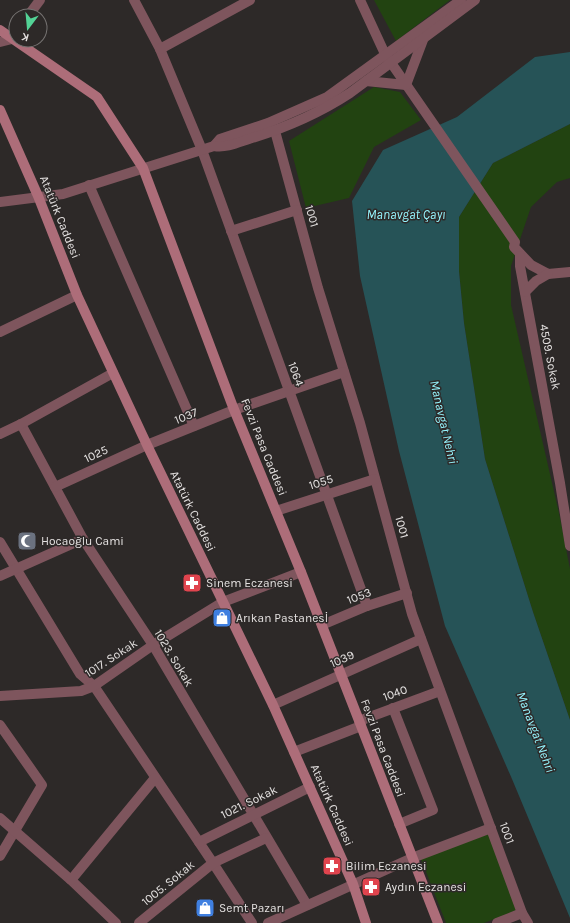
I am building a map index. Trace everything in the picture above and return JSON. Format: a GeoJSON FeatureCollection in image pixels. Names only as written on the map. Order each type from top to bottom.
{"type":"FeatureCollection","features":[{"type":"Feature","properties":{"kind":"street","name":"1064"},"geometry":{"type":"LineString","coordinates":[[134,0],[160,49],[202,150],[367,606]]}},
{"type":"Feature","properties":{"kind":"street"},"geometry":{"type":"LineString","coordinates":[[160,49],[250,0]]}},
{"type":"Feature","properties":{"kind":"street"},"geometry":{"type":"LineString","coordinates":[[360,0],[386,54],[406,86],[515,242],[520,244],[533,260],[546,267],[559,269],[570,267]]}},
{"type":"Feature","properties":{"kind":"street"},"geometry":{"type":"LineString","coordinates":[[0,202],[63,194],[214,146],[220,139],[268,122],[317,102],[461,0]]}},
{"type":"Feature","properties":{"kind":"street"},"geometry":{"type":"LineString","coordinates":[[214,146],[223,148],[275,131],[330,106],[392,63],[475,0]]}},
{"type":"Feature","properties":{"kind":"street"},"geometry":{"type":"LineString","coordinates":[[406,86],[423,40]]}},
{"type":"Feature","properties":{"kind":"street","name":"Fevzi Pasa Caddesi"},"geometry":{"type":"LineString","coordinates":[[30,48],[97,97],[143,168],[234,410],[322,624],[438,923]]}},
{"type":"Feature","properties":{"kind":"street"},"geometry":{"type":"LineString","coordinates":[[366,81],[406,86]]}},
{"type":"Feature","properties":{"kind":"street","name":"Atatürk Caddesi"},"geometry":{"type":"LineString","coordinates":[[0,110],[38,196],[77,295],[147,445],[273,705],[353,884],[366,923]]}},
{"type":"Feature","properties":{"kind":"street","name":"1001"},"geometry":{"type":"LineString","coordinates":[[275,131],[296,210],[421,639],[522,913],[528,923]]}},
{"type":"Feature","properties":{"kind":"street"},"geometry":{"type":"LineString","coordinates":[[89,185],[194,426]]}},
{"type":"Feature","properties":{"kind":"street"},"geometry":{"type":"LineString","coordinates":[[231,231],[296,210]]}},
{"type":"Feature","properties":{"kind":"street","name":"4509. Sokak"},"geometry":{"type":"LineString","coordinates":[[515,242],[514,247],[520,256],[520,266],[525,292],[565,482],[570,546]]}},
{"type":"Feature","properties":{"kind":"street"},"geometry":{"type":"LineString","coordinates":[[520,256],[530,265],[548,274]]}},
{"type":"Feature","properties":{"kind":"street"},"geometry":{"type":"LineString","coordinates":[[525,292],[548,274],[570,272]]}},
{"type":"Feature","properties":{"kind":"street"},"geometry":{"type":"LineString","coordinates":[[0,332],[77,295]]}},
{"type":"Feature","properties":{"kind":"street","name":"1037"},"geometry":{"type":"LineString","coordinates":[[147,445],[234,410],[344,372]]}},
{"type":"Feature","properties":{"kind":"street"},"geometry":{"type":"LineString","coordinates":[[0,434],[113,373]]}},
{"type":"Feature","properties":{"kind":"street","name":"1023. Sokak"},"geometry":{"type":"LineString","coordinates":[[21,424],[82,539],[153,646],[307,906]]}},
{"type":"Feature","properties":{"kind":"street","name":"1025"},"geometry":{"type":"LineString","coordinates":[[55,487],[147,445]]}},
{"type":"Feature","properties":{"kind":"street","name":"1055"},"geometry":{"type":"LineString","coordinates":[[276,511],[375,479]]}},
{"type":"Feature","properties":{"kind":"street"},"geometry":{"type":"LineString","coordinates":[[0,576],[82,539]]}},
{"type":"Feature","properties":{"kind":"street"},"geometry":{"type":"LineString","coordinates":[[0,542],[80,674],[94,686],[252,923]]}},
{"type":"Feature","properties":{"kind":"street","name":"1017. Sokak"},"geometry":{"type":"LineString","coordinates":[[1,694],[81,691],[94,686],[153,646],[223,602],[301,572]]}},
{"type":"Feature","properties":{"kind":"street","name":"1053"},"geometry":{"type":"LineString","coordinates":[[322,624],[367,606],[407,593]]}},
{"type":"Feature","properties":{"kind":"street","name":"1039"},"geometry":{"type":"LineString","coordinates":[[273,705],[421,639]]}},
{"type":"Feature","properties":{"kind":"street","name":"1040"},"geometry":{"type":"LineString","coordinates":[[294,752],[394,708],[440,691]]}},
{"type":"Feature","properties":{"kind":"street"},"geometry":{"type":"LineString","coordinates":[[394,708],[434,810],[399,824]]}},
{"type":"Feature","properties":{"kind":"street"},"geometry":{"type":"LineString","coordinates":[[0,725],[42,785],[0,856]]}},
{"type":"Feature","properties":{"kind":"street"},"geometry":{"type":"LineString","coordinates":[[71,880],[155,778]]}},
{"type":"Feature","properties":{"kind":"street","name":"1021. Sokak"},"geometry":{"type":"LineString","coordinates":[[199,842],[310,787]]}},
{"type":"Feature","properties":{"kind":"street"},"geometry":{"type":"LineString","coordinates":[[0,818],[71,880],[116,923]]}},
{"type":"Feature","properties":{"kind":"street"},"geometry":{"type":"LineString","coordinates":[[268,923],[412,858],[491,828]]}},
{"type":"Feature","properties":{"kind":"street","name":"1005. Sokak"},"geometry":{"type":"LineString","coordinates":[[139,923],[213,863],[266,838]]}},
{"type":"Feature","properties":{"kind":"street"},"geometry":{"type":"LineString","coordinates":[[498,923],[522,913]]}},
{"type":"Feature","properties":{"kind":"green space"},"geometry":{"type":"Polygon","coordinates":[[[374,0],[450,0],[396,41],[374,0]]]}},
{"type":"Feature","properties":{"kind":"green space"},"geometry":{"type":"Polygon","coordinates":[[[374,87],[400,92],[421,120],[374,147],[349,198],[306,208],[289,141],[374,87]]]}},
{"type":"Feature","properties":{"kind":"green space"},"geometry":{"type":"Polygon","coordinates":[[[570,124],[570,178],[557,182],[531,207],[511,266],[511,305],[559,513],[570,569],[570,720],[533,612],[485,459],[464,323],[459,271],[459,217],[493,163],[570,124]]]}},
{"type":"Feature","properties":{"kind":"green space"},"geometry":{"type":"Polygon","coordinates":[[[488,834],[517,910],[484,923],[446,923],[421,859],[488,834]]]}},
{"type":"Feature","properties":{"kind":"water","name":"Manavgat Çayı"},"geometry":{"type":"Polygon","coordinates":[[[570,52],[570,124],[493,163],[459,217],[459,271],[464,323],[485,459],[533,612],[570,720],[570,918],[512,779],[445,626],[399,451],[360,276],[352,201],[383,150],[457,117],[535,57],[570,52]]]}},
{"type":"Feature","properties":{"kind":"place","name":"Hocaoğlu Cami"},"geometry":{"type":"Point","coordinates":[27,541]}},
{"type":"Feature","properties":{"kind":"place","name":"Sinem Eczanesi"},"geometry":{"type":"Point","coordinates":[192,583]}},
{"type":"Feature","properties":{"kind":"place","name":"Arıkan Pastanesİ"},"geometry":{"type":"Point","coordinates":[222,618]}},
{"type":"Feature","properties":{"kind":"place","name":"Bilim Eczanesi"},"geometry":{"type":"Point","coordinates":[332,866]}},
{"type":"Feature","properties":{"kind":"place","name":"Aydın Eczanesi"},"geometry":{"type":"Point","coordinates":[371,887]}},
{"type":"Feature","properties":{"kind":"place","name":"Semt Pazarı"},"geometry":{"type":"Point","coordinates":[205,908]}},
{"type":"Feature","properties":{"kind":"water label","name":"Manavgat Nehri"},"geometry":{"type":"Point","coordinates":[444,422]}},
{"type":"Feature","properties":{"kind":"water label","name":"Manavgat Nehri"},"geometry":{"type":"Point","coordinates":[536,732]}}]}
